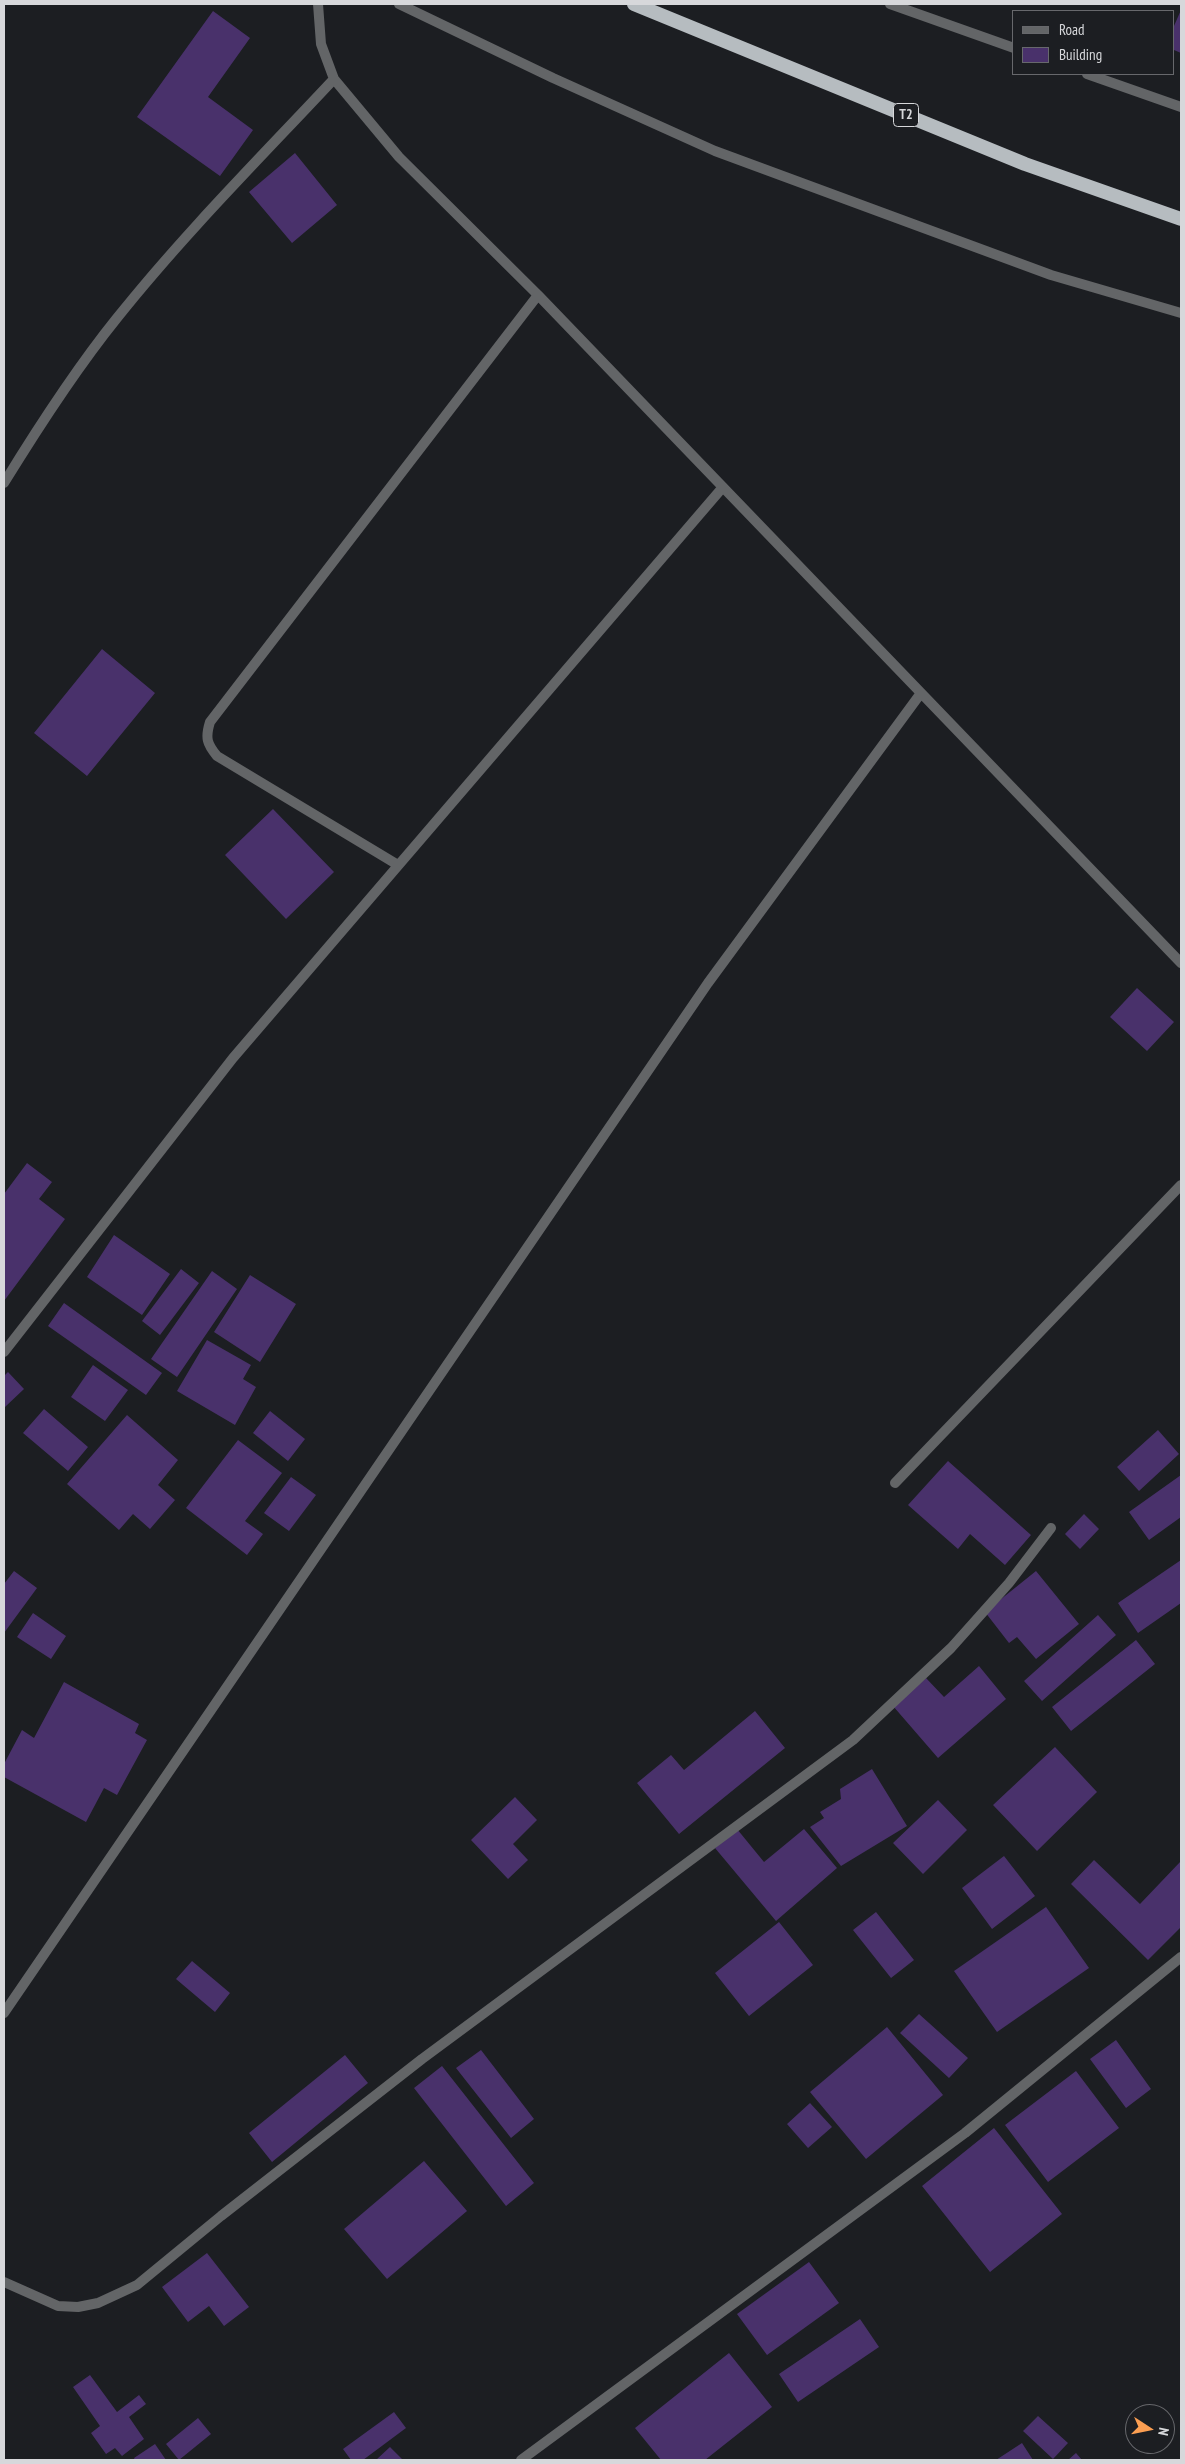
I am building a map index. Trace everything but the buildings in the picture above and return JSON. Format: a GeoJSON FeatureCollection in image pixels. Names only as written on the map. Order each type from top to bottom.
{"type":"FeatureCollection","features":[{"type":"Feature","properties":{"kind":"highway","name":"T2"},"geometry":{"type":"LineString","coordinates":[[634,4],[1025,164],[1181,219]]}},
{"type":"Feature","properties":{"kind":"street"},"geometry":{"type":"LineString","coordinates":[[318,4],[321,44],[334,79],[399,157],[538,295],[1181,963]]}},
{"type":"Feature","properties":{"kind":"street"},"geometry":{"type":"LineString","coordinates":[[399,4],[552,78],[715,151],[1051,275],[1181,313]]}},
{"type":"Feature","properties":{"kind":"street"},"geometry":{"type":"LineString","coordinates":[[890,4],[1012,47]]}},
{"type":"Feature","properties":{"kind":"street"},"geometry":{"type":"LineString","coordinates":[[1090,75],[1181,107]]}},
{"type":"Feature","properties":{"kind":"street"},"geometry":{"type":"LineString","coordinates":[[4,484],[52,404],[118,317],[177,249],[334,79]]}},
{"type":"Feature","properties":{"kind":"street"},"geometry":{"type":"LineString","coordinates":[[398,865],[217,756],[207,744],[206,734],[210,722],[538,295]]}},
{"type":"Feature","properties":{"kind":"street"},"geometry":{"type":"LineString","coordinates":[[4,1352],[233,1058],[723,487]]}},
{"type":"Feature","properties":{"kind":"street"},"geometry":{"type":"LineString","coordinates":[[4,2013],[708,984],[921,693]]}},
{"type":"Feature","properties":{"kind":"street"},"geometry":{"type":"LineString","coordinates":[[895,1483],[1181,1185]]}},
{"type":"Feature","properties":{"kind":"street"},"geometry":{"type":"LineString","coordinates":[[4,2282],[58,2306],[78,2307],[98,2302],[137,2285],[221,2216],[422,2059],[853,1740],[951,1648],[1009,1583],[1052,1528]]}},
{"type":"Feature","properties":{"kind":"street"},"geometry":{"type":"LineString","coordinates":[[521,2460],[965,2133],[1181,1957]]}}]}
